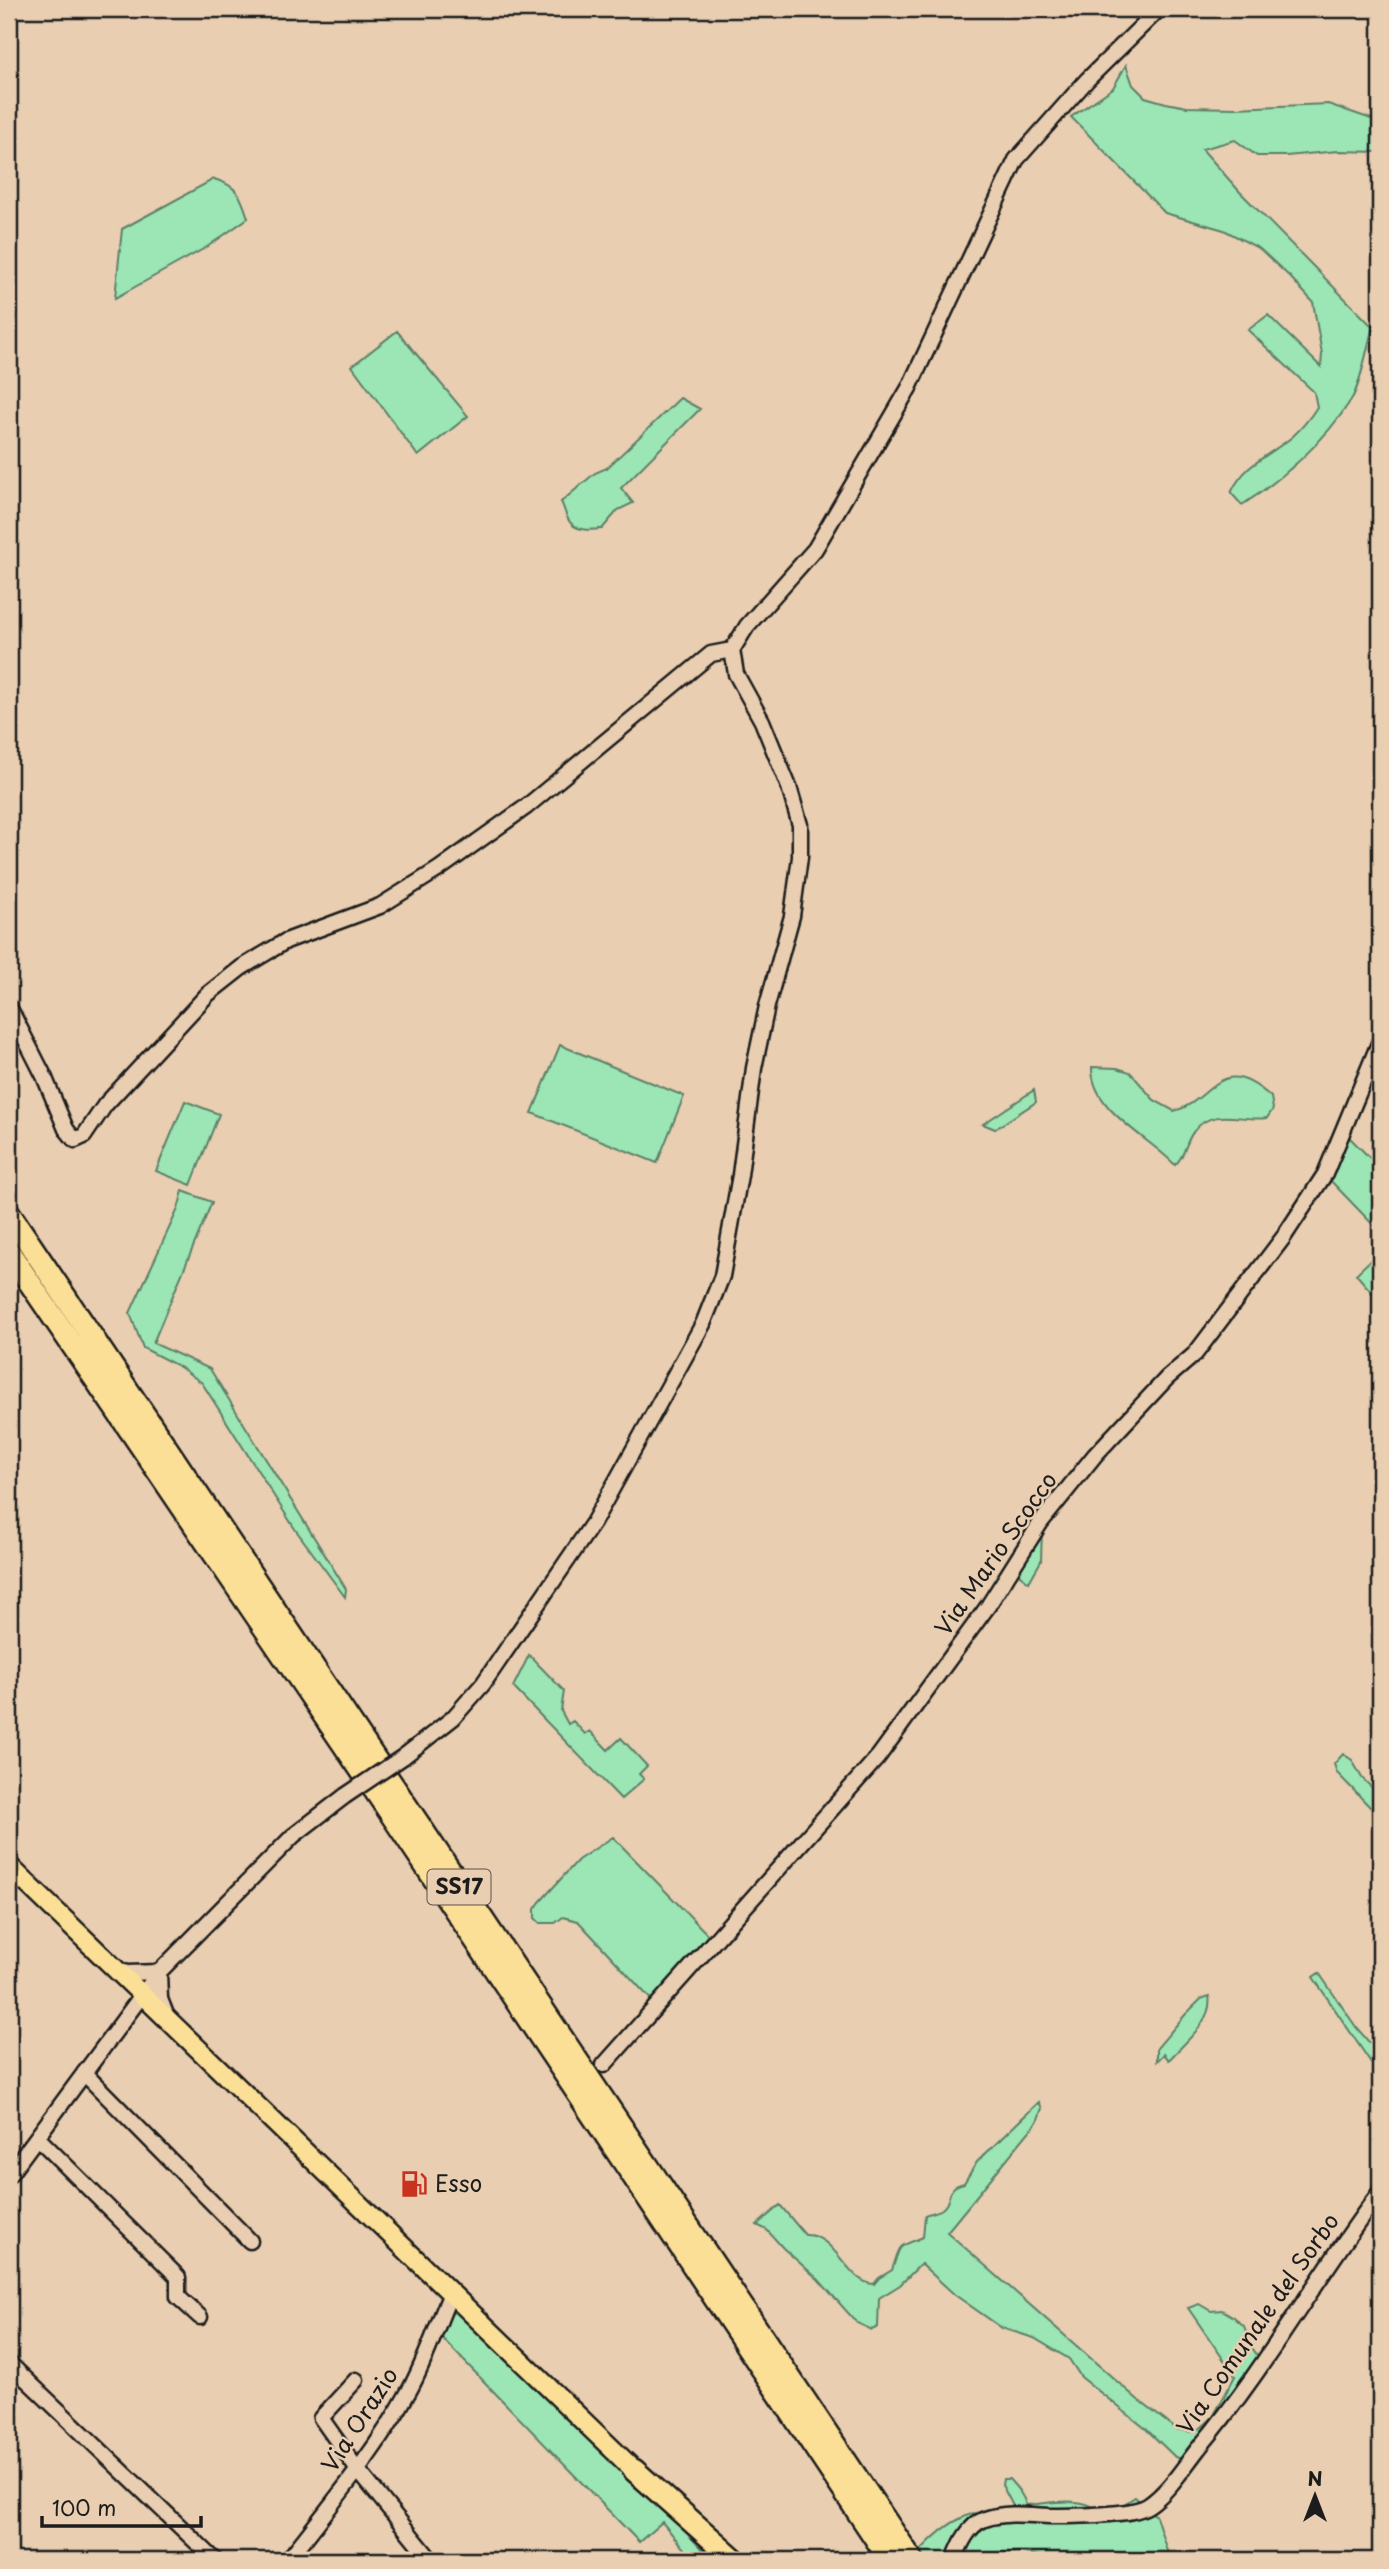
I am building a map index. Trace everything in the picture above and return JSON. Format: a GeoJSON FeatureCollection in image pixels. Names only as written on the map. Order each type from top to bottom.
{"type":"FeatureCollection","features":[{"type":"Feature","properties":{"kind":"highway","name":"SS17"},"geometry":{"type":"LineString","coordinates":[[9,1213],[912,2560]]}},
{"type":"Feature","properties":{"kind":"highway","name":"SS17"},"geometry":{"type":"LineString","coordinates":[[9,1252],[395,1820],[890,2560]]}},
{"type":"Feature","properties":{"kind":"highway"},"geometry":{"type":"LineString","coordinates":[[634,2470],[715,2560]]}},
{"type":"Feature","properties":{"kind":"highway"},"geometry":{"type":"LineString","coordinates":[[634,2470],[736,2560]]}},
{"type":"Feature","properties":{"kind":"main road"},"geometry":{"type":"LineString","coordinates":[[9,1866],[634,2470]]}},
{"type":"Feature","properties":{"kind":"street"},"geometry":{"type":"LineString","coordinates":[[9,2175],[159,1972],[293,1836],[453,1718],[483,1684],[593,1523],[703,1324],[722,1276],[740,1175],[754,1068],[767,1006],[792,916],[800,858],[800,825],[789,787],[762,721],[736,674],[732,650],[747,626],[815,549],[902,399],[1016,160],[1087,80],[1159,9]]}},
{"type":"Feature","properties":{"kind":"street"},"geometry":{"type":"LineString","coordinates":[[9,1007],[44,1076],[66,1129],[75,1140],[84,1136],[104,1105],[202,1000],[241,968],[286,941],[380,906],[439,869],[526,807],[711,653],[732,650]]}},
{"type":"Feature","properties":{"kind":"street","name":"Via Mario Scocco"},"geometry":{"type":"LineString","coordinates":[[604,2064],[878,1758],[988,1606],[1041,1522],[1095,1455],[1167,1378],[1195,1354],[1283,1238],[1325,1174],[1380,1041]]}},
{"type":"Feature","properties":{"kind":"street"},"geometry":{"type":"LineString","coordinates":[[113,1968],[127,1973],[159,1972]]}},
{"type":"Feature","properties":{"kind":"street"},"geometry":{"type":"LineString","coordinates":[[159,1972],[160,1999],[169,2021]]}},
{"type":"Feature","properties":{"kind":"street"},"geometry":{"type":"LineString","coordinates":[[84,2073],[250,2241]]}},
{"type":"Feature","properties":{"kind":"street"},"geometry":{"type":"LineString","coordinates":[[37,2137],[178,2277],[178,2297],[201,2317]]}},
{"type":"Feature","properties":{"kind":"street","name":"Via Comunale del Sorbo"},"geometry":{"type":"LineString","coordinates":[[954,2560],[961,2542],[971,2529],[984,2519],[1014,2515],[1079,2517],[1118,2514],[1147,2507],[1163,2493],[1230,2411],[1343,2242],[1380,2192]]}},
{"type":"Feature","properties":{"kind":"street","name":"Via Orazio"},"geometry":{"type":"LineString","coordinates":[[288,2560],[357,2469],[410,2390],[451,2293]]}},
{"type":"Feature","properties":{"kind":"street"},"geometry":{"type":"LineString","coordinates":[[9,2363],[215,2560]]}},
{"type":"Feature","properties":{"kind":"street"},"geometry":{"type":"LineString","coordinates":[[356,2380],[321,2418],[357,2469],[431,2560]]}},
{"type":"Feature","properties":{"kind":"green space"},"geometry":{"type":"Polygon","coordinates":[[[1126,65],[1133,85],[1145,97],[1166,103],[1187,107],[1235,108],[1328,104],[1380,122],[1380,152],[1338,151],[1257,156],[1235,140],[1202,149],[1240,192],[1373,327],[1358,385],[1341,415],[1302,458],[1242,505],[1231,493],[1236,483],[1250,467],[1292,437],[1317,407],[1314,392],[1248,330],[1268,315],[1321,367],[1322,354],[1313,302],[1260,249],[1224,230],[1165,213],[1071,117],[1113,88],[1126,65]]]}},
{"type":"Feature","properties":{"kind":"green space"},"geometry":{"type":"Polygon","coordinates":[[[214,179],[228,185],[237,193],[248,218],[207,247],[115,298],[122,229],[214,179]]]}},
{"type":"Feature","properties":{"kind":"green space"},"geometry":{"type":"Polygon","coordinates":[[[397,331],[468,416],[418,456],[352,366],[397,331]]]}},
{"type":"Feature","properties":{"kind":"green space"},"geometry":{"type":"Polygon","coordinates":[[[680,398],[700,409],[621,488],[633,503],[618,510],[602,529],[574,526],[561,502],[595,473],[607,468],[680,398]]]}},
{"type":"Feature","properties":{"kind":"green space"},"geometry":{"type":"Polygon","coordinates":[[[560,1045],[684,1096],[657,1163],[532,1113],[560,1045]]]}},
{"type":"Feature","properties":{"kind":"green space"},"geometry":{"type":"Polygon","coordinates":[[[1092,1067],[1117,1068],[1130,1072],[1154,1100],[1174,1111],[1188,1106],[1228,1078],[1240,1078],[1254,1084],[1271,1097],[1273,1109],[1267,1118],[1219,1117],[1202,1123],[1191,1135],[1175,1165],[1111,1110],[1094,1083],[1092,1067]]]}},
{"type":"Feature","properties":{"kind":"green space"},"geometry":{"type":"Polygon","coordinates":[[[1034,1090],[1036,1102],[995,1129],[983,1124],[1034,1090]]]}},
{"type":"Feature","properties":{"kind":"green space"},"geometry":{"type":"Polygon","coordinates":[[[185,1101],[219,1114],[191,1185],[156,1171],[185,1101]]]}},
{"type":"Feature","properties":{"kind":"green space"},"geometry":{"type":"Polygon","coordinates":[[[1346,1134],[1380,1168],[1380,1232],[1328,1178],[1346,1134]]]}},
{"type":"Feature","properties":{"kind":"green space"},"geometry":{"type":"Polygon","coordinates":[[[183,1191],[212,1202],[153,1343],[210,1369],[346,1589],[345,1597],[295,1529],[202,1383],[180,1367],[143,1348],[130,1313],[178,1209],[183,1191]]]}},
{"type":"Feature","properties":{"kind":"green space"},"geometry":{"type":"Polygon","coordinates":[[[1380,1251],[1380,1302],[1356,1274],[1380,1251]]]}},
{"type":"Feature","properties":{"kind":"green space"},"geometry":{"type":"Polygon","coordinates":[[[1042,1529],[1041,1561],[1029,1582],[1016,1572],[1042,1529]]]}},
{"type":"Feature","properties":{"kind":"green space"},"geometry":{"type":"Polygon","coordinates":[[[529,1655],[564,1691],[561,1711],[568,1724],[573,1721],[585,1734],[590,1731],[608,1750],[621,1738],[647,1766],[639,1774],[644,1779],[621,1799],[513,1687],[529,1655]]]}},
{"type":"Feature","properties":{"kind":"green space"},"geometry":{"type":"Polygon","coordinates":[[[1343,1754],[1352,1760],[1362,1778],[1380,1796],[1379,1810],[1372,1809],[1337,1773],[1334,1764],[1343,1754]]]}},
{"type":"Feature","properties":{"kind":"green space"},"geometry":{"type":"Polygon","coordinates":[[[613,1837],[713,1940],[656,2005],[578,1921],[563,1917],[555,1923],[540,1923],[535,1918],[535,1909],[540,1902],[578,1860],[613,1837]]]}},
{"type":"Feature","properties":{"kind":"green space"},"geometry":{"type":"Polygon","coordinates":[[[1319,1973],[1356,2027],[1380,2055],[1380,2076],[1313,1977],[1319,1973]]]}},
{"type":"Feature","properties":{"kind":"green space"},"geometry":{"type":"Polygon","coordinates":[[[1209,1996],[1207,2014],[1196,2031],[1169,2060],[1164,2054],[1157,2061],[1157,2048],[1201,1999],[1209,1996]]]}},
{"type":"Feature","properties":{"kind":"green space"},"geometry":{"type":"Polygon","coordinates":[[[1039,2102],[1042,2108],[1037,2122],[947,2232],[1137,2399],[1176,2429],[1192,2432],[1202,2427],[1213,2417],[1235,2376],[1188,2308],[1199,2304],[1211,2311],[1222,2310],[1244,2326],[1251,2346],[1259,2358],[1188,2460],[1175,2457],[1146,2429],[1081,2377],[1069,2359],[1034,2338],[1002,2328],[955,2295],[921,2264],[900,2285],[879,2298],[878,2327],[872,2330],[857,2323],[818,2279],[767,2230],[757,2225],[780,2205],[805,2235],[825,2242],[856,2276],[874,2284],[892,2270],[901,2248],[923,2237],[925,2215],[946,2206],[953,2188],[964,2183],[977,2162],[1039,2102]]]}},
{"type":"Feature","properties":{"kind":"green space"},"geometry":{"type":"Polygon","coordinates":[[[452,2313],[463,2313],[662,2507],[712,2560],[693,2560],[662,2522],[639,2542],[439,2335],[446,2317],[452,2313]]]}},
{"type":"Feature","properties":{"kind":"green space"},"geometry":{"type":"Polygon","coordinates":[[[1003,2479],[1012,2482],[1022,2494],[1026,2505],[1074,2502],[1084,2503],[1099,2511],[1124,2504],[1135,2497],[1156,2516],[1170,2560],[1059,2560],[1020,2552],[969,2560],[951,2556],[947,2560],[927,2560],[921,2550],[952,2523],[973,2513],[1013,2506],[1002,2485],[1003,2479]]]}},
{"type":"Feature","properties":{"kind":"place","name":"Esso"},"geometry":{"type":"Point","coordinates":[414,2184]}}]}
